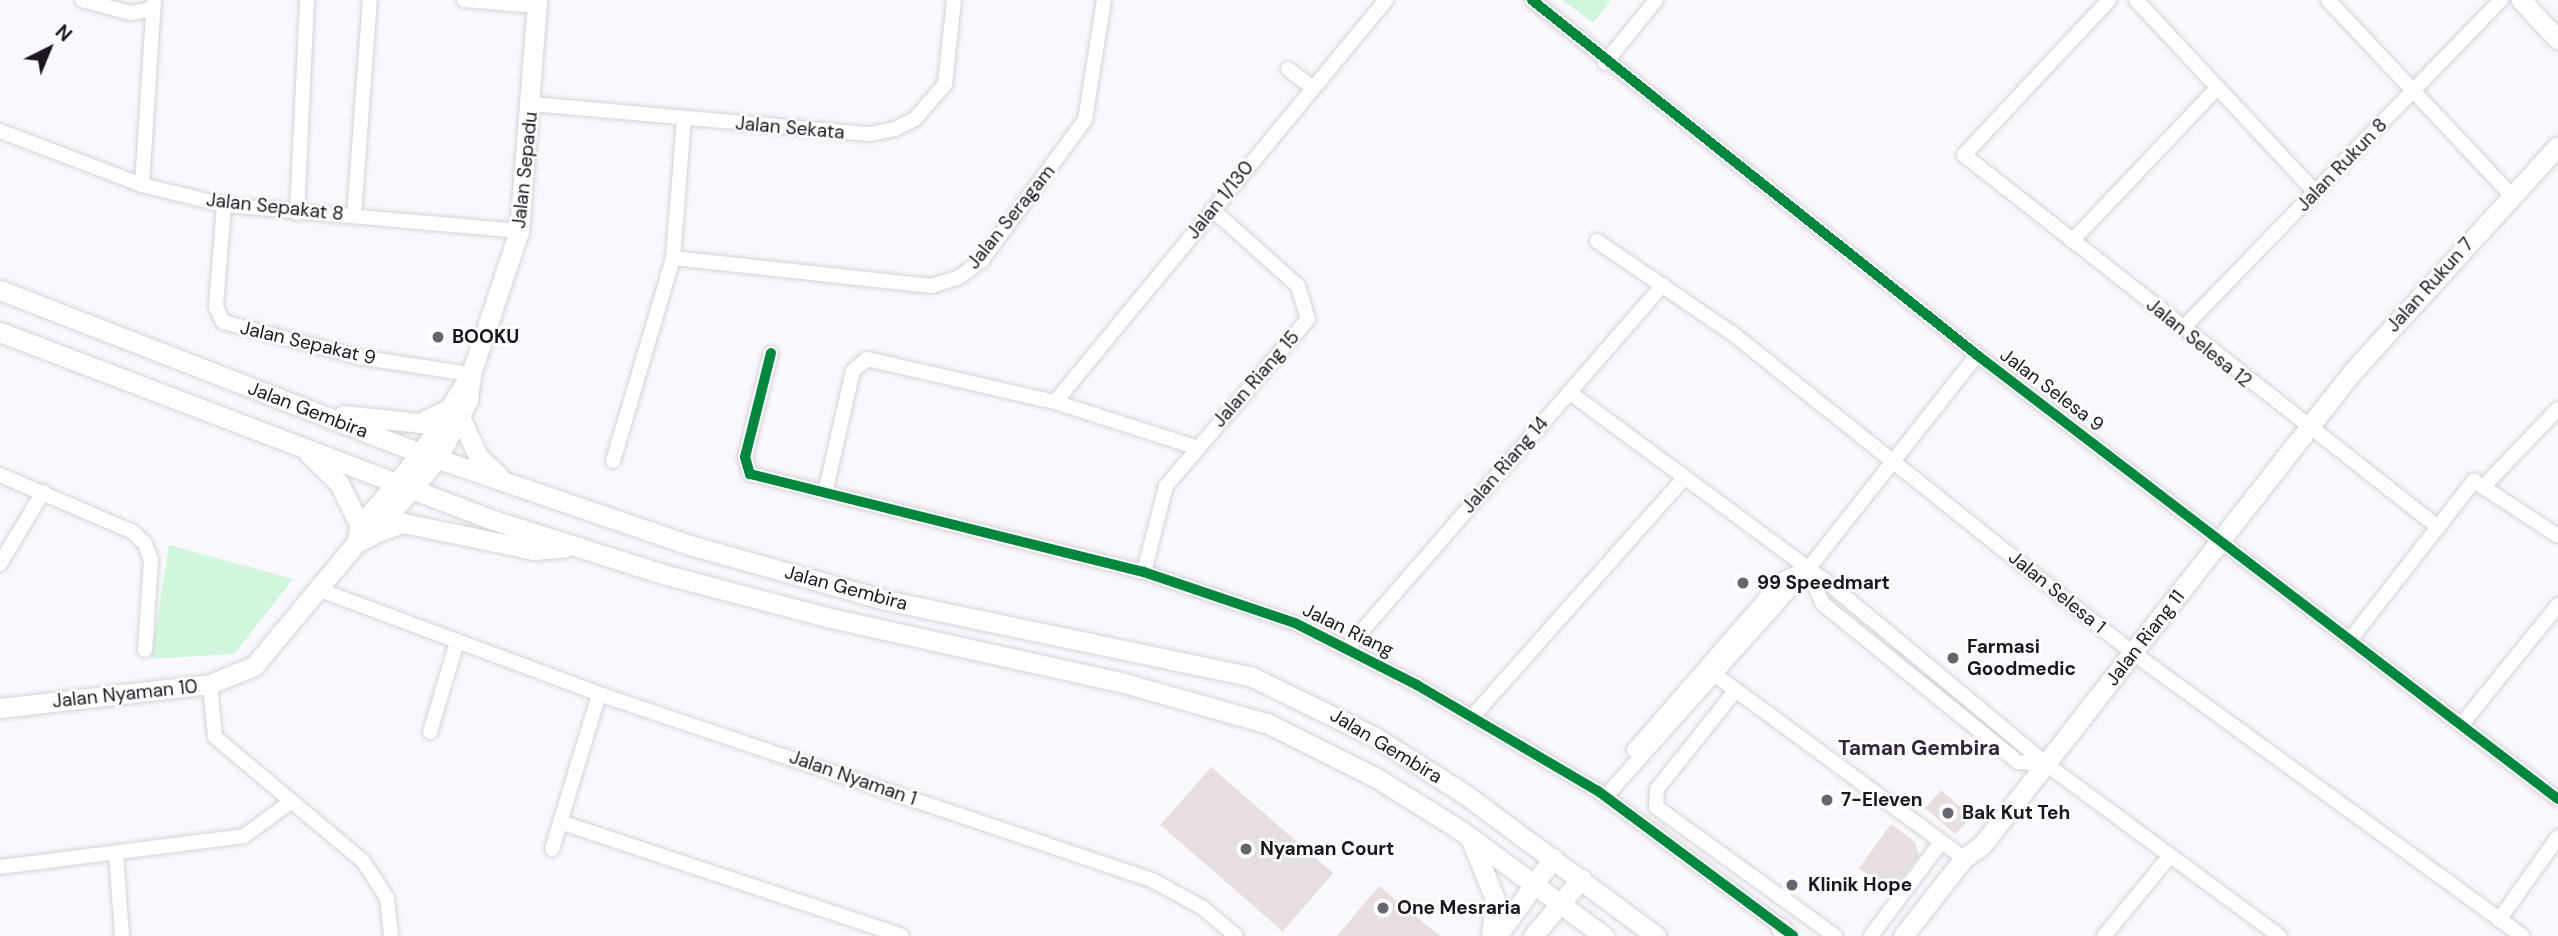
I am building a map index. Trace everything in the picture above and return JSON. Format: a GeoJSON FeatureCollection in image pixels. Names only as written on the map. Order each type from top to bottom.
{"type":"FeatureCollection","features":[{"type":"Feature","properties":{"kind":"main road"},"geometry":{"type":"LineString","coordinates":[[2525,1],[2558,40]]}},
{"type":"Feature","properties":{"kind":"main road","name":"Jalan Sepadu"},"geometry":{"type":"LineString","coordinates":[[405,485],[429,456],[454,413],[471,374],[519,231],[532,104],[537,3]]}},
{"type":"Feature","properties":{"kind":"main road","name":"Jalan Rukun 7"},"geometry":{"type":"LineString","coordinates":[[2309,430],[2353,371],[2558,146]]}},
{"type":"Feature","properties":{"kind":"main road","name":"Jalan Gembira"},"geometry":{"type":"LineString","coordinates":[[0,290],[429,456],[693,546],[885,600],[1250,676],[1375,737],[1553,858],[1656,936]]}},
{"type":"Feature","properties":{"kind":"main road","name":"Jalan Gembira"},"geometry":{"type":"LineString","coordinates":[[0,332],[303,448],[573,546],[831,618],[1120,681],[1269,723],[1375,777],[1470,837],[1537,883],[1604,936]]}},
{"type":"Feature","properties":{"kind":"main road"},"geometry":{"type":"LineString","coordinates":[[324,415],[401,424],[420,423],[454,413],[478,456],[506,482]]}},
{"type":"Feature","properties":{"kind":"main road","name":"Jalan Riang 11"},"geometry":{"type":"LineString","coordinates":[[1917,936],[1974,864],[1982,845],[2309,430]]}},
{"type":"Feature","properties":{"kind":"main road"},"geometry":{"type":"LineString","coordinates":[[303,448],[339,483],[362,535],[403,523],[534,550],[573,546]]}},
{"type":"Feature","properties":{"kind":"main road","name":"Jalan Nyaman 10"},"geometry":{"type":"LineString","coordinates":[[0,708],[210,684],[254,667],[405,485]]}},
{"type":"Feature","properties":{"kind":"main road"},"geometry":{"type":"LineString","coordinates":[[1470,837],[1495,899],[1491,936]]}},
{"type":"Feature","properties":{"kind":"main road","name":"Jalan Riang 11"},"geometry":{"type":"LineString","coordinates":[[1902,936],[1964,858],[1982,845]]}},
{"type":"Feature","properties":{"kind":"main road"},"geometry":{"type":"LineString","coordinates":[[1497,936],[1553,858]]}},
{"type":"Feature","properties":{"kind":"main road"},"geometry":{"type":"LineString","coordinates":[[1533,936],[1580,879]]}},
{"type":"Feature","properties":{"kind":"street"},"geometry":{"type":"LineString","coordinates":[[82,0],[130,13],[154,4],[142,185]]}},
{"type":"Feature","properties":{"kind":"street"},"geometry":{"type":"LineString","coordinates":[[297,213],[307,0]]}},
{"type":"Feature","properties":{"kind":"street"},"geometry":{"type":"LineString","coordinates":[[354,216],[370,0]]}},
{"type":"Feature","properties":{"kind":"street"},"geometry":{"type":"LineString","coordinates":[[464,0],[537,3]]}},
{"type":"Feature","properties":{"kind":"street","name":"Jalan Sekata"},"geometry":{"type":"LineString","coordinates":[[532,104],[870,134],[895,129],[915,119],[945,84],[954,0]]}},
{"type":"Feature","properties":{"kind":"street","name":"Jalan Seragam"},"geometry":{"type":"LineString","coordinates":[[673,258],[930,286],[958,278],[982,260],[1086,120],[1104,0]]}},
{"type":"Feature","properties":{"kind":"street","name":"Jalan 1/130"},"geometry":{"type":"LineString","coordinates":[[1055,402],[1386,0]]}},
{"type":"Feature","properties":{"kind":"street","name":"Jalan Selesa 9"},"geometry":{"type":"LineString","coordinates":[[1532,0],[1605,63],[1978,355],[2558,799]]}},
{"type":"Feature","properties":{"kind":"street"},"geometry":{"type":"LineString","coordinates":[[1605,63],[1656,0]]}},
{"type":"Feature","properties":{"kind":"street","name":"Jalan Selesa 12"},"geometry":{"type":"LineString","coordinates":[[2109,0],[1964,155],[2309,430],[2438,527]]}},
{"type":"Feature","properties":{"kind":"street"},"geometry":{"type":"LineString","coordinates":[[2136,0],[2315,192]]}},
{"type":"Feature","properties":{"kind":"street"},"geometry":{"type":"LineString","coordinates":[[2328,0],[2511,195]]}},
{"type":"Feature","properties":{"kind":"street","name":"Jalan Rukun 8"},"geometry":{"type":"LineString","coordinates":[[2182,329],[2501,0]]}},
{"type":"Feature","properties":{"kind":"street"},"geometry":{"type":"LineString","coordinates":[[1289,69],[1312,87]]}},
{"type":"Feature","properties":{"kind":"street"},"geometry":{"type":"LineString","coordinates":[[2073,241],[2218,87]]}},
{"type":"Feature","properties":{"kind":"street"},"geometry":{"type":"LineString","coordinates":[[613,461],[673,258],[684,119]]}},
{"type":"Feature","properties":{"kind":"street","name":"Jalan Sepakat 8"},"geometry":{"type":"LineString","coordinates":[[0,131],[142,185],[224,205],[519,231]]}},
{"type":"Feature","properties":{"kind":"street","name":"Jalan Sepakat 9"},"geometry":{"type":"LineString","coordinates":[[224,205],[216,307],[223,322],[358,358],[471,374]]}},
{"type":"Feature","properties":{"kind":"street","name":"Jalan Riang 15"},"geometry":{"type":"LineString","coordinates":[[1144,572],[1161,494],[1308,319],[1298,286],[1212,209]]}},
{"type":"Feature","properties":{"kind":"street","name":"Jalan Selesa 1"},"geometry":{"type":"LineString","coordinates":[[1597,241],[1663,285],[1894,460],[2133,653],[2522,936]]}},
{"type":"Feature","properties":{"kind":"street","name":"Jalan Riang 14"},"geometry":{"type":"LineString","coordinates":[[1348,647],[1663,285]]}},
{"type":"Feature","properties":{"kind":"street","name":"Jalan Riang"},"geometry":{"type":"LineString","coordinates":[[771,353],[744,457],[746,470],[756,477],[1144,572],[1242,601],[1348,647],[1473,716],[1602,794],[1786,933]]}},
{"type":"Feature","properties":{"kind":"street"},"geometry":{"type":"LineString","coordinates":[[1602,794],[1808,569],[1978,355]]}},
{"type":"Feature","properties":{"kind":"street"},"geometry":{"type":"LineString","coordinates":[[825,493],[853,371],[861,361],[874,359],[1055,402],[1198,448]]}},
{"type":"Feature","properties":{"kind":"street"},"geometry":{"type":"LineString","coordinates":[[1569,392],[1808,569],[2046,764],[2279,936]]}},
{"type":"Feature","properties":{"kind":"street"},"geometry":{"type":"LineString","coordinates":[[2350,640],[2438,527],[2558,409]]}},
{"type":"Feature","properties":{"kind":"street"},"geometry":{"type":"LineString","coordinates":[[0,475],[133,533],[145,544],[151,560],[145,650]]}},
{"type":"Feature","properties":{"kind":"street"},"geometry":{"type":"LineString","coordinates":[[1473,716],[1685,477]]}},
{"type":"Feature","properties":{"kind":"street"},"geometry":{"type":"LineString","coordinates":[[2480,483],[2558,536]]}},
{"type":"Feature","properties":{"kind":"street"},"geometry":{"type":"LineString","coordinates":[[0,564],[43,492]]}},
{"type":"Feature","properties":{"kind":"street"},"geometry":{"type":"LineString","coordinates":[[1602,794],[1782,580],[1808,569]]}},
{"type":"Feature","properties":{"kind":"street","name":"Jalan Nyaman 1"},"geometry":{"type":"LineString","coordinates":[[320,590],[599,694],[1152,880],[1203,908],[1236,936]]}},
{"type":"Feature","properties":{"kind":"street"},"geometry":{"type":"LineString","coordinates":[[2462,724],[2558,605]]}},
{"type":"Feature","properties":{"kind":"street"},"geometry":{"type":"LineString","coordinates":[[430,732],[457,642]]}},
{"type":"Feature","properties":{"kind":"street"},"geometry":{"type":"LineString","coordinates":[[1714,674],[1964,858]]}},
{"type":"Feature","properties":{"kind":"street"},"geometry":{"type":"LineString","coordinates":[[210,684],[215,737],[377,876],[387,898],[391,936]]}},
{"type":"Feature","properties":{"kind":"street"},"geometry":{"type":"LineString","coordinates":[[1736,690],[1657,789],[1656,807],[1835,936]]}},
{"type":"Feature","properties":{"kind":"street"},"geometry":{"type":"LineString","coordinates":[[552,849],[599,694]]}},
{"type":"Feature","properties":{"kind":"street"},"geometry":{"type":"LineString","coordinates":[[0,867],[244,836],[292,801]]}},
{"type":"Feature","properties":{"kind":"street"},"geometry":{"type":"LineString","coordinates":[[560,822],[902,936]]}},
{"type":"Feature","properties":{"kind":"street"},"geometry":{"type":"LineString","coordinates":[[2499,920],[2558,838]]}},
{"type":"Feature","properties":{"kind":"street"},"geometry":{"type":"LineString","coordinates":[[1871,936],[1941,842]]}},
{"type":"Feature","properties":{"kind":"street"},"geometry":{"type":"LineString","coordinates":[[116,854],[122,936]]}},
{"type":"Feature","properties":{"kind":"street"},"geometry":{"type":"LineString","coordinates":[[2104,936],[2170,856]]}},
{"type":"Feature","properties":{"kind":"green space"},"geometry":{"type":"Polygon","coordinates":[[[1562,0],[1611,0],[1593,23],[1562,0]]]}},
{"type":"Feature","properties":{"kind":"green space"},"geometry":{"type":"Polygon","coordinates":[[[169,545],[293,579],[234,654],[151,659],[169,545]]]}},
{"type":"Feature","properties":{"kind":"building","name":"Nyaman Court"},"geometry":{"type":"Polygon","coordinates":[[[1211,767],[1333,873],[1283,931],[1160,825],[1211,767]]]}},
{"type":"Feature","properties":{"kind":"building","name":"Bak Kut Teh"},"geometry":{"type":"Polygon","coordinates":[[[1941,790],[1971,816],[1955,834],[1925,808],[1941,790]]]}},
{"type":"Feature","properties":{"kind":"building"},"geometry":{"type":"Polygon","coordinates":[[[1891,824],[1915,842],[1919,856],[1892,892],[1859,868],[1891,824]]]}},
{"type":"Feature","properties":{"kind":"building","name":"One Mesraria"},"geometry":{"type":"Polygon","coordinates":[[[1379,886],[1440,936],[1337,936],[1379,886]]]}},
{"type":"Feature","properties":{"kind":"cycle path"},"geometry":{"type":"LineString","coordinates":[[1532,0],[1977,355],[2558,799]]}},
{"type":"Feature","properties":{"kind":"cycle path"},"geometry":{"type":"LineString","coordinates":[[771,353],[745,457],[750,474],[1144,572],[1295,623],[1417,685],[1598,791],[1793,936]]}},
{"type":"Feature","properties":{"kind":"place","name":"BOOKU"},"geometry":{"type":"Point","coordinates":[438,337]}},
{"type":"Feature","properties":{"kind":"place","name":"99 Speedmart"},"geometry":{"type":"Point","coordinates":[1743,583]}},
{"type":"Feature","properties":{"kind":"place","name":"Farmasi Goodmedic"},"geometry":{"type":"Point","coordinates":[1953,658]}},
{"type":"Feature","properties":{"kind":"place","name":"7-Eleven"},"geometry":{"type":"Point","coordinates":[1827,800]}},
{"type":"Feature","properties":{"kind":"place","name":"Bak Kut Teh"},"geometry":{"type":"Point","coordinates":[1948,813]}},
{"type":"Feature","properties":{"kind":"place","name":"Nyaman Court"},"geometry":{"type":"Point","coordinates":[1246,849]}},
{"type":"Feature","properties":{"kind":"place","name":"Klinik Hope"},"geometry":{"type":"Point","coordinates":[1792,885]}},
{"type":"Feature","properties":{"kind":"place","name":"One Mesraria"},"geometry":{"type":"Point","coordinates":[1383,908]}},
{"type":"Feature","properties":{"kind":"district","name":"Taman Gembira"},"geometry":{"type":"Point","coordinates":[1919,748]}}]}
